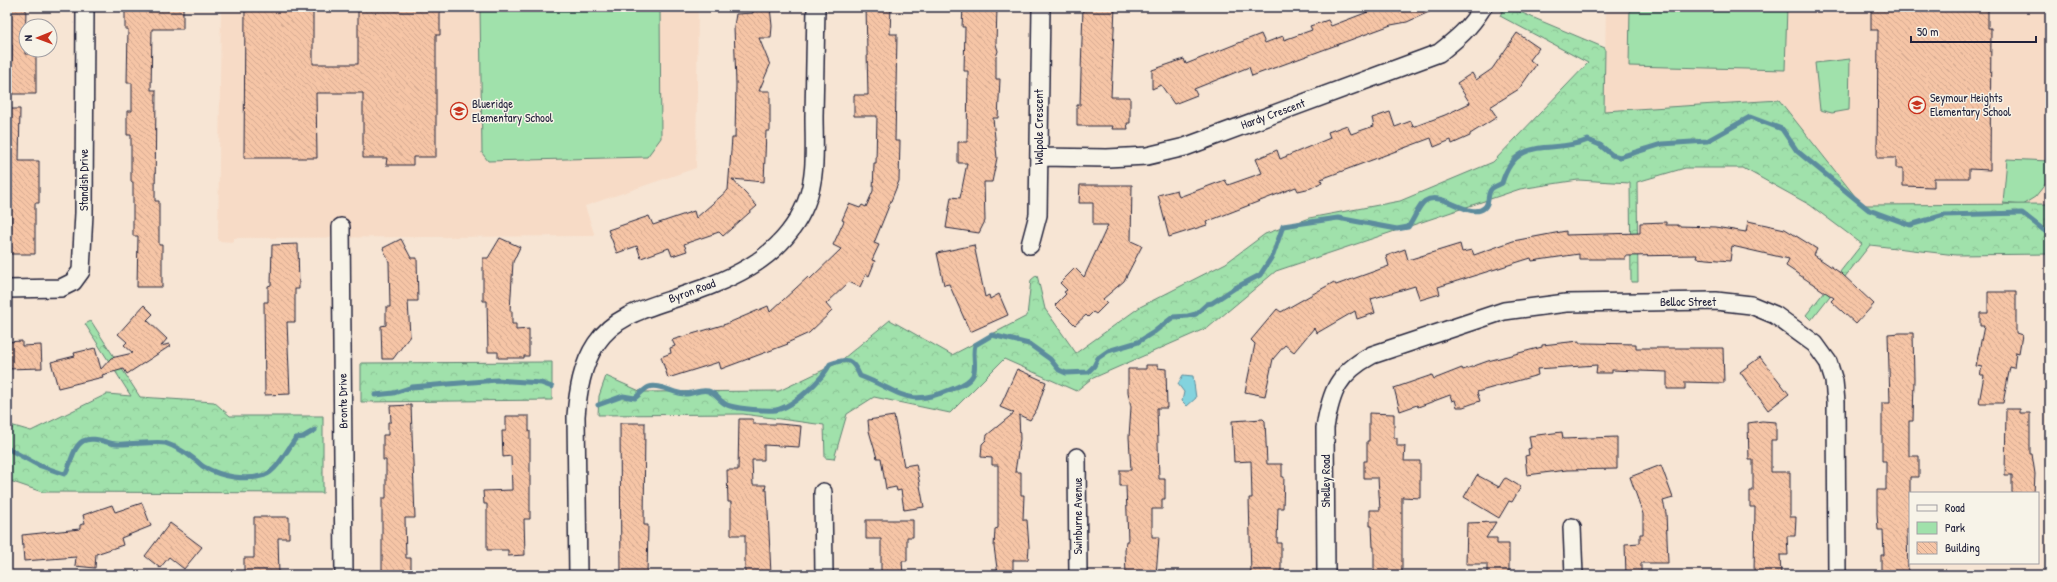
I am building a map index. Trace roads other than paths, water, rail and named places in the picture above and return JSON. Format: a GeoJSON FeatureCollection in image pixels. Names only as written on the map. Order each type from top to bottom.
{"type":"FeatureCollection","features":[{"type":"Feature","properties":{"kind":"street","name":"Standish Drive"},"geometry":{"type":"LineString","coordinates":[[7,289],[61,288],[73,282],[81,271],[83,219],[85,7]]}},
{"type":"Feature","properties":{"kind":"street","name":"Byron Road"},"geometry":{"type":"LineString","coordinates":[[578,575],[576,416],[578,391],[587,362],[597,343],[616,323],[637,310],[736,276],[758,263],[792,229],[806,203],[813,173],[816,7]]}},
{"type":"Feature","properties":{"kind":"street","name":"Walpole Crescent"},"geometry":{"type":"LineString","coordinates":[[1030,245],[1038,215],[1041,7]]}},
{"type":"Feature","properties":{"kind":"street","name":"Hardy Crescent"},"geometry":{"type":"LineString","coordinates":[[1039,157],[1107,158],[1147,156],[1185,147],[1439,53],[1463,34],[1483,7]]}},
{"type":"Feature","properties":{"kind":"street","name":"Bronte Drive"},"geometry":{"type":"LineString","coordinates":[[341,227],[344,575]]}},
{"type":"Feature","properties":{"kind":"street","name":"Belloc Street"},"geometry":{"type":"LineString","coordinates":[[1335,388],[1355,364],[1372,355],[1504,311],[1566,303],[1716,301],[1751,305],[1775,315],[1815,344],[1828,362],[1832,374],[1836,402],[1838,575]]}},
{"type":"Feature","properties":{"kind":"street","name":"Shelley Road"},"geometry":{"type":"LineString","coordinates":[[1326,575],[1325,428],[1328,407],[1335,388]]}},
{"type":"Feature","properties":{"kind":"street","name":"Swinburne Avenue"},"geometry":{"type":"LineString","coordinates":[[1077,457],[1078,575]]}},
{"type":"Feature","properties":{"kind":"street"},"geometry":{"type":"LineString","coordinates":[[823,492],[824,575]]}},
{"type":"Feature","properties":{"kind":"street"},"geometry":{"type":"LineString","coordinates":[[1572,527],[1574,575]]}},
{"type":"Feature","properties":{"kind":"water"},"geometry":{"type":"Polygon","coordinates":[[[1183,375],[1193,376],[1196,398],[1187,406],[1182,401],[1184,392],[1178,384],[1183,375]]]}},
{"type":"Feature","properties":{"kind":"waterway"},"geometry":{"type":"LineString","coordinates":[[598,405],[623,396],[635,398],[645,389],[657,386],[681,394],[708,391],[714,394],[726,405],[753,410],[776,410],[791,404],[807,392],[821,377],[830,364],[845,360],[852,363],[860,376],[904,396],[924,398],[937,395],[964,384],[969,380],[974,372],[975,345],[992,335],[1029,344],[1050,359],[1059,370],[1066,373],[1088,372],[1094,366],[1098,358],[1108,351],[1138,342],[1173,317],[1196,314],[1207,304],[1212,303],[1235,288],[1260,275],[1273,255],[1283,226],[1338,218],[1397,229],[1408,227],[1423,203],[1432,199],[1439,199],[1464,208],[1478,211],[1486,206],[1491,189],[1502,183],[1509,167],[1517,157],[1527,151],[1538,148],[1575,144],[1588,140],[1600,145],[1612,155],[1620,157],[1662,144],[1707,141],[1750,117],[1782,129],[1797,151],[1869,210],[1910,225],[1944,215],[2022,213],[2050,235]]}},
{"type":"Feature","properties":{"kind":"waterway"},"geometry":{"type":"LineString","coordinates":[[375,395],[394,393],[412,387],[497,380],[541,383],[552,387]]}},
{"type":"Feature","properties":{"kind":"waterway"},"geometry":{"type":"LineString","coordinates":[[7,448],[38,465],[64,474],[66,473],[77,447],[83,441],[95,439],[116,444],[155,442],[165,443],[184,452],[203,466],[218,473],[226,476],[250,478],[269,473],[278,464],[296,438],[303,437],[315,430]]}},
{"type":"Feature","properties":{"kind":"place","name":"Seymour Heights Elementary School"},"geometry":{"type":"Point","coordinates":[1917,105]}},
{"type":"Feature","properties":{"kind":"place","name":"Blueridge Elementary School"},"geometry":{"type":"Point","coordinates":[459,111]}}]}
